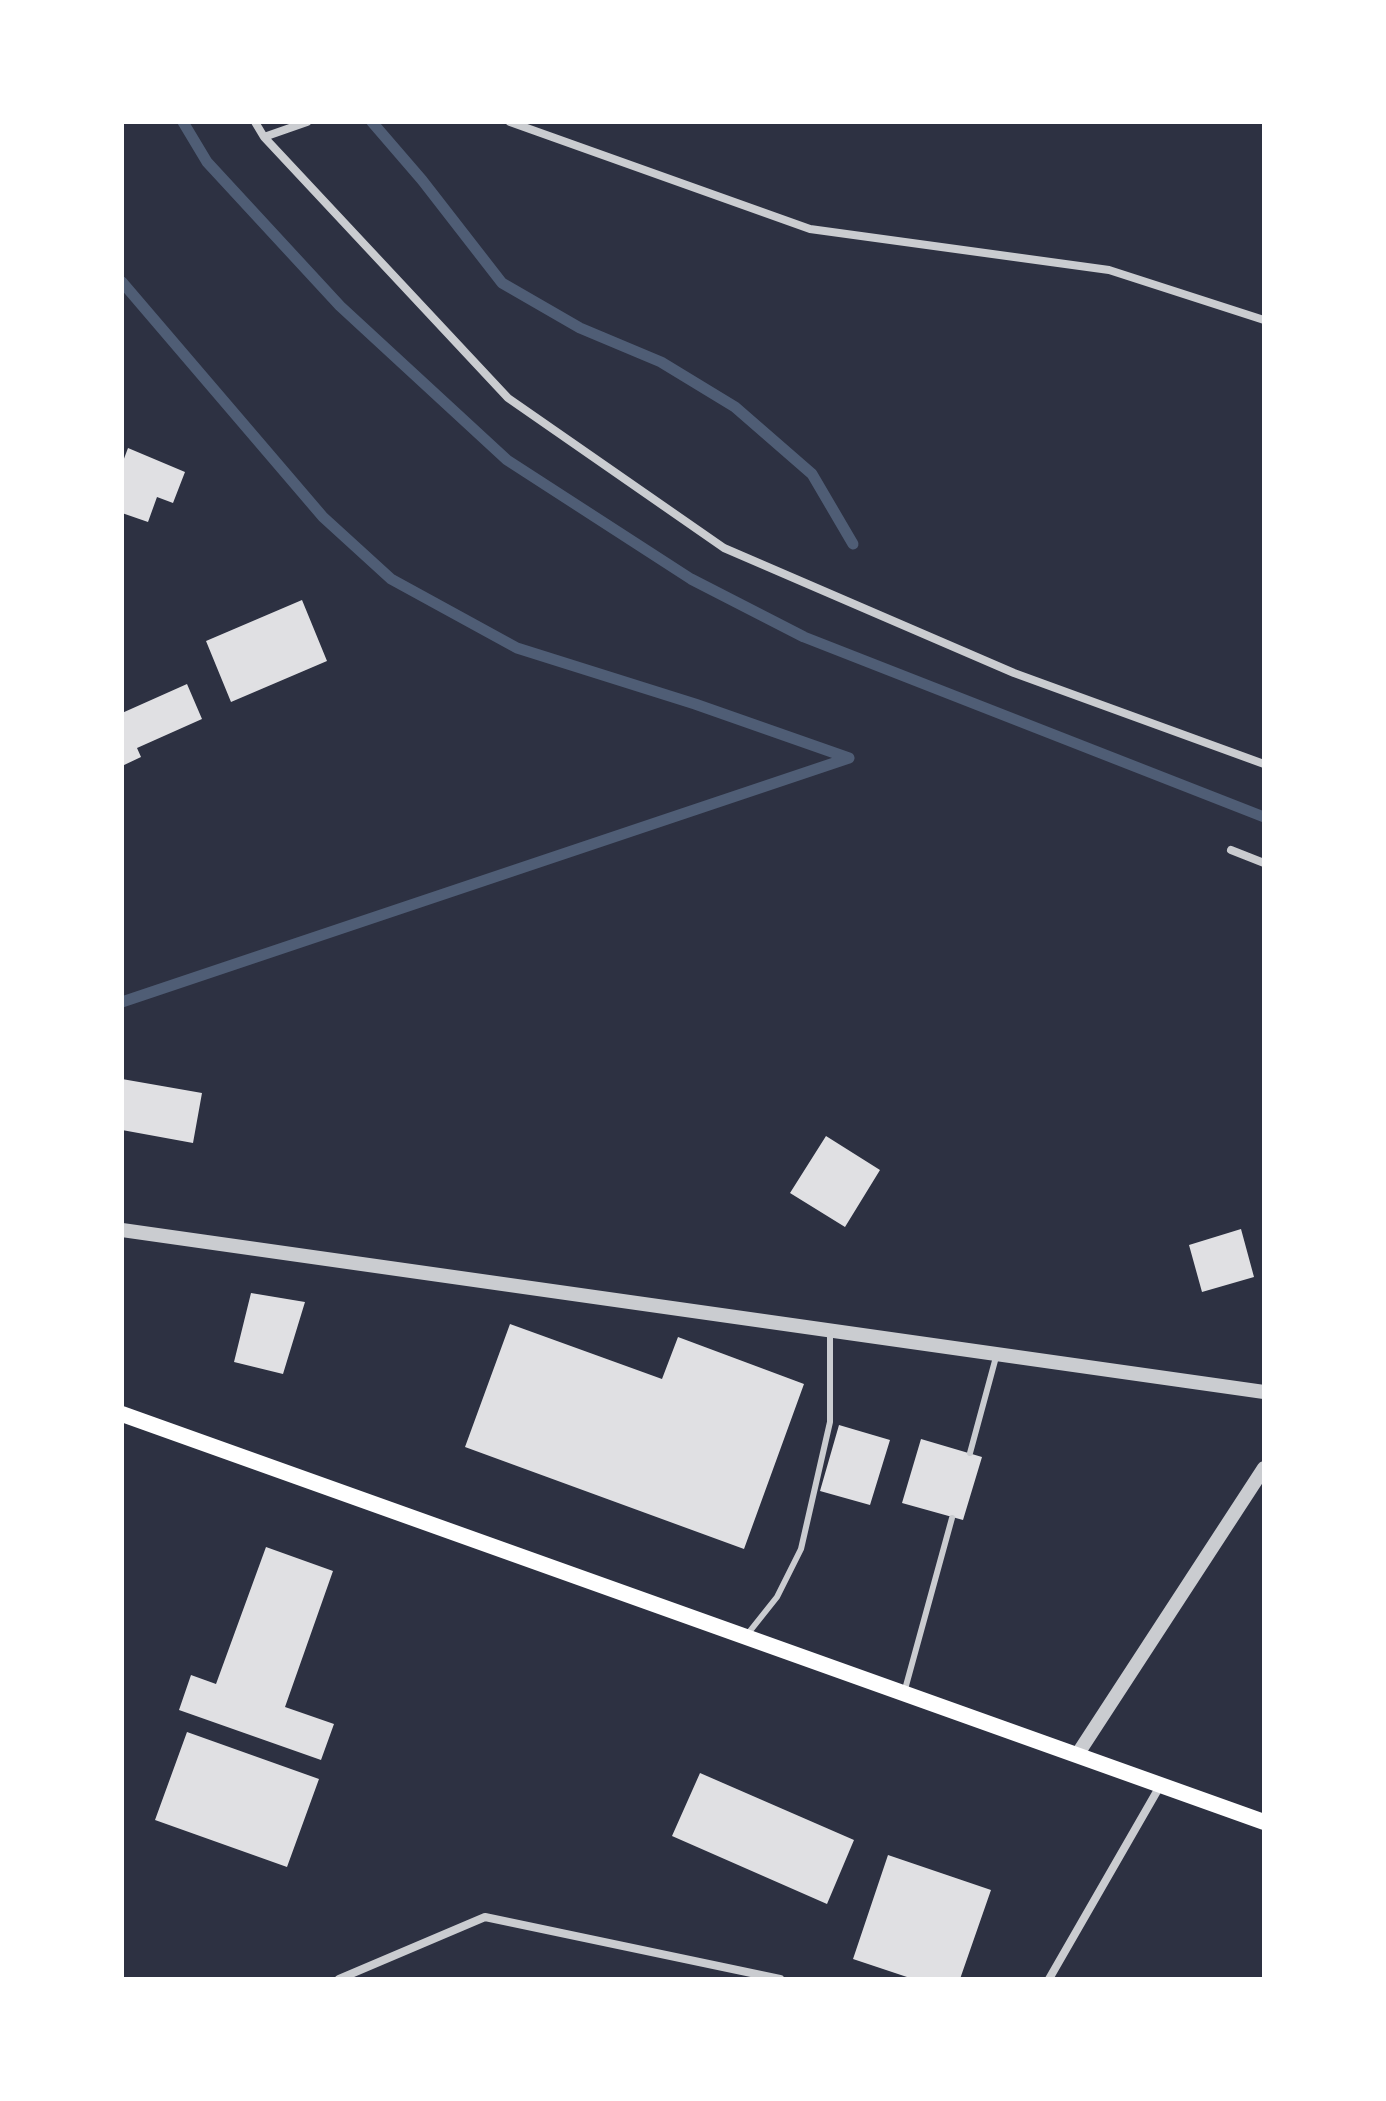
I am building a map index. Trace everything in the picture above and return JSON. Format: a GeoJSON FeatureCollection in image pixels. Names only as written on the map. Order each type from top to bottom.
{"type":"FeatureCollection","features":[{"type":"Feature","properties":{"kind":"main road"},"geometry":{"type":"LineString","coordinates":[[122,1414],[1264,1822]]}},
{"type":"Feature","properties":{"kind":"street"},"geometry":{"type":"LineString","coordinates":[[255,122],[264,137],[508,398],[724,548],[1014,673],[1264,764]]}},
{"type":"Feature","properties":{"kind":"street"},"geometry":{"type":"LineString","coordinates":[[264,137],[307,122]]}},
{"type":"Feature","properties":{"kind":"street"},"geometry":{"type":"LineString","coordinates":[[510,122],[810,229],[1109,270],[1264,320]]}},
{"type":"Feature","properties":{"kind":"street"},"geometry":{"type":"LineString","coordinates":[[1231,850],[1264,863]]}},
{"type":"Feature","properties":{"kind":"street"},"geometry":{"type":"LineString","coordinates":[[122,1230],[1264,1392]]}},
{"type":"Feature","properties":{"kind":"street"},"geometry":{"type":"LineString","coordinates":[[1077,1755],[1264,1468]]}},
{"type":"Feature","properties":{"kind":"street"},"geometry":{"type":"LineString","coordinates":[[1049,1979],[1161,1785]]}},
{"type":"Feature","properties":{"kind":"street"},"geometry":{"type":"LineString","coordinates":[[339,1979],[485,1917],[780,1979]]}},
{"type":"Feature","properties":{"kind":"lane"},"geometry":{"type":"LineString","coordinates":[[746,1636],[777,1597],[801,1549],[830,1422],[830,1330]]}},
{"type":"Feature","properties":{"kind":"lane"},"geometry":{"type":"LineString","coordinates":[[970,1453],[997,1354]]}},
{"type":"Feature","properties":{"kind":"lane"},"geometry":{"type":"LineString","coordinates":[[904,1693],[952,1518]]}},
{"type":"Feature","properties":{"kind":"building"},"geometry":{"type":"Polygon","coordinates":[[[128,448],[185,472],[173,503],[157,497],[148,522],[122,513],[122,464],[128,448]]]}},
{"type":"Feature","properties":{"kind":"building"},"geometry":{"type":"Polygon","coordinates":[[[302,600],[327,661],[231,702],[206,641],[302,600]]]}},
{"type":"Feature","properties":{"kind":"building"},"geometry":{"type":"Polygon","coordinates":[[[187,684],[202,719],[137,748],[141,757],[122,766],[122,713],[187,684]]]}},
{"type":"Feature","properties":{"kind":"building"},"geometry":{"type":"Polygon","coordinates":[[[122,1079],[202,1093],[193,1143],[122,1130],[122,1079]]]}},
{"type":"Feature","properties":{"kind":"building"},"geometry":{"type":"Polygon","coordinates":[[[826,1136],[880,1170],[845,1227],[790,1193],[826,1136]]]}},
{"type":"Feature","properties":{"kind":"building"},"geometry":{"type":"Polygon","coordinates":[[[1241,1229],[1254,1277],[1202,1292],[1189,1245],[1241,1229]]]}},
{"type":"Feature","properties":{"kind":"building"},"geometry":{"type":"Polygon","coordinates":[[[251,1293],[305,1302],[283,1374],[234,1362],[251,1293]]]}},
{"type":"Feature","properties":{"kind":"building"},"geometry":{"type":"Polygon","coordinates":[[[510,1324],[662,1379],[678,1337],[804,1384],[744,1549],[465,1447],[510,1324]]]}},
{"type":"Feature","properties":{"kind":"building"},"geometry":{"type":"Polygon","coordinates":[[[839,1425],[890,1440],[870,1505],[820,1491],[839,1425]]]}},
{"type":"Feature","properties":{"kind":"building"},"geometry":{"type":"Polygon","coordinates":[[[921,1439],[982,1457],[963,1520],[902,1503],[921,1439]]]}},
{"type":"Feature","properties":{"kind":"building"},"geometry":{"type":"Polygon","coordinates":[[[266,1547],[333,1571],[285,1707],[334,1724],[321,1760],[179,1710],[191,1675],[216,1684],[266,1547]]]}},
{"type":"Feature","properties":{"kind":"building"},"geometry":{"type":"Polygon","coordinates":[[[187,1732],[319,1779],[287,1867],[155,1820],[187,1732]]]}},
{"type":"Feature","properties":{"kind":"building"},"geometry":{"type":"Polygon","coordinates":[[[700,1773],[854,1840],[827,1904],[672,1836],[700,1773]]]}},
{"type":"Feature","properties":{"kind":"building"},"geometry":{"type":"Polygon","coordinates":[[[888,1855],[991,1890],[960,1979],[913,1979],[853,1959],[888,1855]]]}},
{"type":"Feature","properties":{"kind":"waterway"},"geometry":{"type":"LineString","coordinates":[[183,122],[207,162],[340,306],[507,460],[691,579],[804,637],[1264,817]]}},
{"type":"Feature","properties":{"kind":"waterway"},"geometry":{"type":"LineString","coordinates":[[372,122],[422,180],[502,283],[580,328],[661,362],[735,407],[812,474],[853,544]]}},
{"type":"Feature","properties":{"kind":"waterway"},"geometry":{"type":"LineString","coordinates":[[122,282],[323,517],[391,579],[517,648],[695,704],[849,758]]}},
{"type":"Feature","properties":{"kind":"waterway"},"geometry":{"type":"LineString","coordinates":[[122,1002],[849,758]]}}]}
